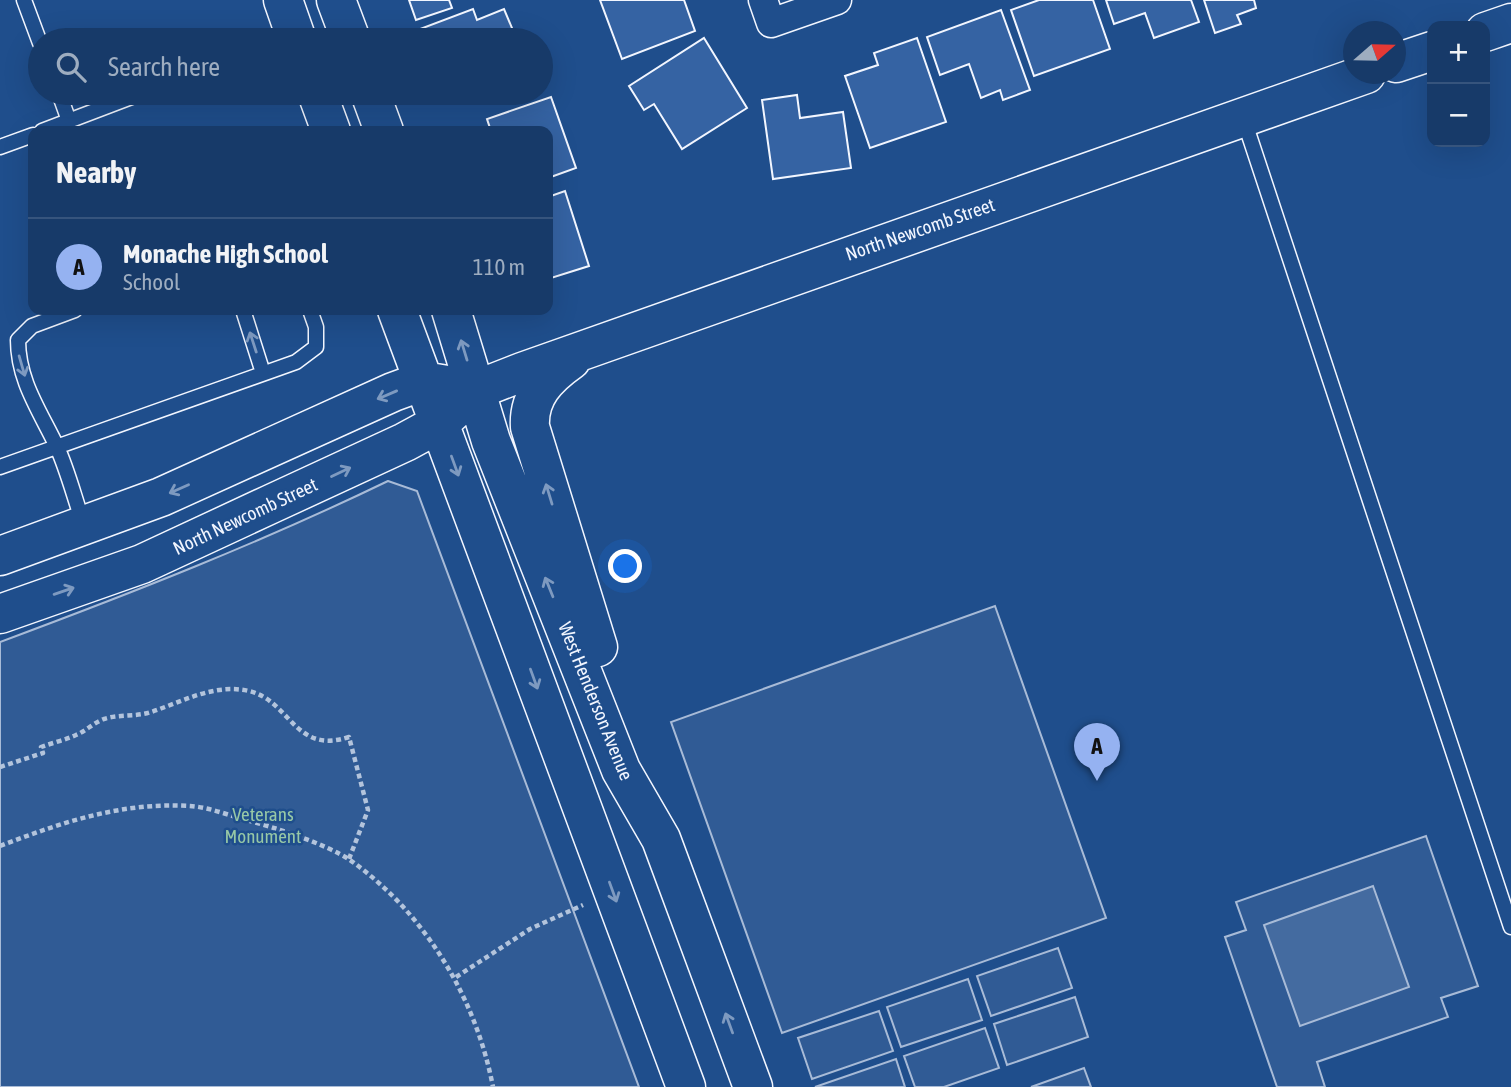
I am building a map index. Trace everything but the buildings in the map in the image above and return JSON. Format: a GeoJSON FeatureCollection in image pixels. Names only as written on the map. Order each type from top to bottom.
{"type":"FeatureCollection","features":[{"type":"Feature","properties":{"kind":"main road"},"geometry":{"type":"LineString","coordinates":[[336,0],[346,28]]}},
{"type":"Feature","properties":{"kind":"main road"},"geometry":{"type":"LineString","coordinates":[[1490,30],[1511,23]]}},
{"type":"Feature","properties":{"kind":"main road"},"geometry":{"type":"LineString","coordinates":[[1406,59],[1427,53]]}},
{"type":"Feature","properties":{"kind":"main road","name":"North Newcomb Street"},"geometry":{"type":"LineString","coordinates":[[0,614],[142,564],[440,423],[476,390],[591,346],[1343,82]]}},
{"type":"Feature","properties":{"kind":"main road"},"geometry":{"type":"LineString","coordinates":[[321,105],[329,126]]}},
{"type":"Feature","properties":{"kind":"main road"},"geometry":{"type":"LineString","coordinates":[[374,105],[382,126]]}},
{"type":"Feature","properties":{"kind":"main road"},"geometry":{"type":"LineString","coordinates":[[399,315],[686,1087]]}},
{"type":"Feature","properties":{"kind":"main road","name":"West Henderson Avenue"},"geometry":{"type":"LineString","coordinates":[[453,315],[491,441],[621,769],[661,839],[753,1087]]}},
{"type":"Feature","properties":{"kind":"main road"},"geometry":{"type":"LineString","coordinates":[[591,346],[553,373],[535,395],[529,412],[530,427],[548,492],[661,839]]}},
{"type":"Feature","properties":{"kind":"main road"},"geometry":{"type":"LineString","coordinates":[[0,556],[162,497],[423,381],[476,390]]}},
{"type":"Feature","properties":{"kind":"main road"},"geometry":{"type":"LineString","coordinates":[[0,585],[51,566],[83,525]]}},
{"type":"Feature","properties":{"kind":"street"},"geometry":{"type":"LineString","coordinates":[[767,11],[837,0]]}},
{"type":"Feature","properties":{"kind":"lane"},"geometry":{"type":"LineString","coordinates":[[24,0],[34,28]]}},
{"type":"Feature","properties":{"kind":"lane"},"geometry":{"type":"LineString","coordinates":[[63,105],[69,121]]}},
{"type":"Feature","properties":{"kind":"lane"},"geometry":{"type":"LineString","coordinates":[[56,126],[111,105]]}},
{"type":"Feature","properties":{"kind":"lane"},"geometry":{"type":"LineString","coordinates":[[1243,116],[1511,927]]}},
{"type":"Feature","properties":{"kind":"lane"},"geometry":{"type":"LineString","coordinates":[[0,147],[28,137]]}},
{"type":"Feature","properties":{"kind":"lane"},"geometry":{"type":"LineString","coordinates":[[62,315],[33,326],[18,340],[18,356],[33,404],[57,446],[83,525]]}},
{"type":"Feature","properties":{"kind":"lane"},"geometry":{"type":"LineString","coordinates":[[245,315],[263,373]]}},
{"type":"Feature","properties":{"kind":"lane"},"geometry":{"type":"LineString","coordinates":[[0,467],[296,362],[316,347],[316,327],[312,315]]}},
{"type":"Feature","properties":{"kind":"path"},"geometry":{"type":"LineString","coordinates":[[0,767],[43,753],[41,747],[78,734],[107,718],[150,713],[196,695],[247,691],[265,698],[303,734],[315,740],[333,742],[349,737],[369,810],[349,859]]}},
{"type":"Feature","properties":{"kind":"path"},"geometry":{"type":"LineString","coordinates":[[0,846],[90,814],[192,806],[271,826],[349,859],[408,913],[456,977],[486,1052],[493,1087]]}},
{"type":"Feature","properties":{"kind":"path"},"geometry":{"type":"LineString","coordinates":[[456,977],[530,929],[614,894]]}},
{"type":"Feature","properties":{"kind":"green space","name":"Veterans Monument"},"geometry":{"type":"Polygon","coordinates":[[[388,481],[417,491],[639,1087],[0,1087],[0,642],[196,566],[388,481]]]}},
{"type":"Feature","properties":{"kind":"green space"},"geometry":{"type":"Polygon","coordinates":[[[995,606],[1106,918],[782,1033],[671,722],[995,606]]]}},
{"type":"Feature","properties":{"kind":"green space"},"geometry":{"type":"Polygon","coordinates":[[[1426,836],[1478,986],[1441,998],[1448,1017],[1317,1062],[1325,1087],[1277,1087],[1225,937],[1246,930],[1236,902],[1426,836]]]}},
{"type":"Feature","properties":{"kind":"green space"},"geometry":{"type":"Polygon","coordinates":[[[1058,948],[1072,988],[991,1016],[977,976],[1058,948]]]}},
{"type":"Feature","properties":{"kind":"green space"},"geometry":{"type":"Polygon","coordinates":[[[968,979],[982,1020],[901,1047],[887,1007],[968,979]]]}},
{"type":"Feature","properties":{"kind":"green space"},"geometry":{"type":"Polygon","coordinates":[[[1075,997],[1088,1037],[1007,1065],[994,1024],[1075,997]]]}},
{"type":"Feature","properties":{"kind":"green space"},"geometry":{"type":"Polygon","coordinates":[[[879,1011],[893,1051],[812,1079],[798,1038],[879,1011]]]}},
{"type":"Feature","properties":{"kind":"green space"},"geometry":{"type":"Polygon","coordinates":[[[985,1028],[999,1068],[944,1087],[915,1087],[904,1056],[985,1028]]]}},
{"type":"Feature","properties":{"kind":"green space"},"geometry":{"type":"Polygon","coordinates":[[[896,1059],[905,1087],[815,1087],[896,1059]]]}},
{"type":"Feature","properties":{"kind":"green space"},"geometry":{"type":"Polygon","coordinates":[[[1084,1068],[1091,1087],[1031,1087],[1084,1068]]]}},
{"type":"Feature","properties":{"kind":"shaded area"},"geometry":{"type":"Polygon","coordinates":[[[1373,886],[1409,987],[1300,1026],[1264,925],[1373,886]]]}},
{"type":"Feature","properties":{"kind":"place","name":"Monache High School"},"geometry":{"type":"Point","coordinates":[1097,781]}}]}
